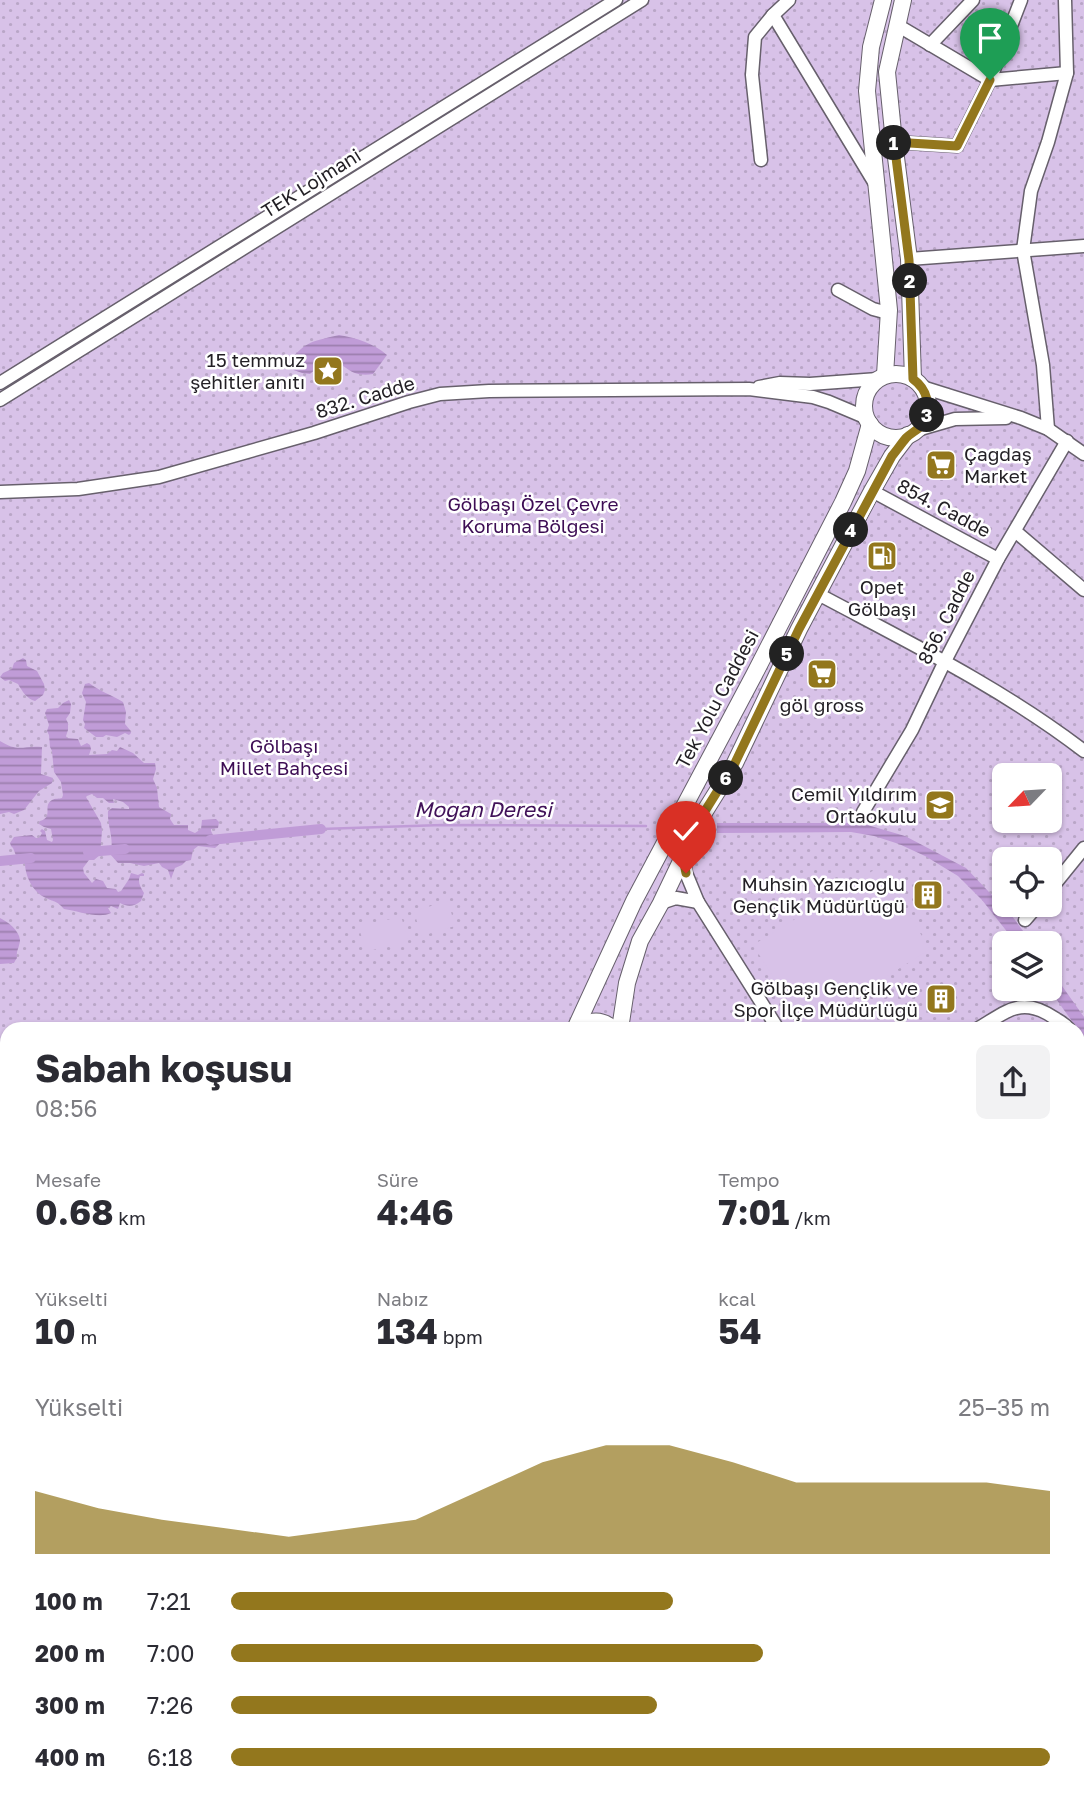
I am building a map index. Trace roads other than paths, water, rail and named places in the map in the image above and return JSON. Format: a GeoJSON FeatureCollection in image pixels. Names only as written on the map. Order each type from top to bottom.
{"type":"FeatureCollection","features":[{"type":"Feature","properties":{"kind":"main road"},"geometry":{"type":"LineString","coordinates":[[882,377],[888,313],[867,91],[870,47],[883,0]]}},
{"type":"Feature","properties":{"kind":"main road"},"geometry":{"type":"LineString","coordinates":[[903,0],[887,72],[909,260],[918,383]]}},
{"type":"Feature","properties":{"kind":"main road"},"geometry":{"type":"LineString","coordinates":[[621,1022],[627,983],[640,942],[705,811],[735,763],[799,629],[872,491],[892,456],[923,423],[927,415],[927,396],[918,383],[905,375],[882,377],[872,385],[864,401],[869,421],[883,435],[900,438],[912,433]]}},
{"type":"Feature","properties":{"kind":"main road","name":"Tek Yolu Caddesi"},"geometry":{"type":"LineString","coordinates":[[581,1022],[634,901],[843,502],[857,471],[869,421]]}},
{"type":"Feature","properties":{"kind":"street","name":"TEK Lojmani"},"geometry":{"type":"LineString","coordinates":[[0,383],[616,0]]}},
{"type":"Feature","properties":{"kind":"street","name":"TEK Lojmani"},"geometry":{"type":"LineString","coordinates":[[0,400],[642,0]]}},
{"type":"Feature","properties":{"kind":"street"},"geometry":{"type":"LineString","coordinates":[[761,160],[752,75],[755,37],[789,0]]}},
{"type":"Feature","properties":{"kind":"street"},"geometry":{"type":"LineString","coordinates":[[930,45],[973,0]]}},
{"type":"Feature","properties":{"kind":"street"},"geometry":{"type":"LineString","coordinates":[[894,142],[957,146],[990,80],[1021,0]]}},
{"type":"Feature","properties":{"kind":"street"},"geometry":{"type":"LineString","coordinates":[[1048,429],[1043,365],[1023,250],[1031,191],[1067,73],[1065,0]]}},
{"type":"Feature","properties":{"kind":"street"},"geometry":{"type":"LineString","coordinates":[[773,15],[876,184]]}},
{"type":"Feature","properties":{"kind":"street"},"geometry":{"type":"LineString","coordinates":[[897,25],[990,80],[1067,73]]}},
{"type":"Feature","properties":{"kind":"street"},"geometry":{"type":"LineString","coordinates":[[909,260],[1084,246]]}},
{"type":"Feature","properties":{"kind":"street"},"geometry":{"type":"LineString","coordinates":[[838,290],[873,309],[888,313]]}},
{"type":"Feature","properties":{"kind":"street","name":"832. Cadde"},"geometry":{"type":"LineString","coordinates":[[749,389],[780,383],[810,384],[882,377]]}},
{"type":"Feature","properties":{"kind":"street"},"geometry":{"type":"LineString","coordinates":[[918,383],[1021,418],[1077,445]]}},
{"type":"Feature","properties":{"kind":"street","name":"832. Cadde"},"geometry":{"type":"LineString","coordinates":[[0,492],[78,489],[159,477],[440,394],[749,389],[813,397],[869,421]]}},
{"type":"Feature","properties":{"kind":"street"},"geometry":{"type":"LineString","coordinates":[[912,433],[946,421],[967,418],[1021,418]]}},
{"type":"Feature","properties":{"kind":"street","name":"856. Cadde"},"geometry":{"type":"LineString","coordinates":[[863,812],[912,730],[998,559],[1077,445]]}},
{"type":"Feature","properties":{"kind":"street","name":"854. Cadde"},"geometry":{"type":"LineString","coordinates":[[872,491],[998,559]]}},
{"type":"Feature","properties":{"kind":"street","name":"854. Cadde"},"geometry":{"type":"LineString","coordinates":[[1015,531],[1084,590]]}},
{"type":"Feature","properties":{"kind":"street"},"geometry":{"type":"LineString","coordinates":[[818,594],[945,661],[1042,721],[1084,751]]}},
{"type":"Feature","properties":{"kind":"street"},"geometry":{"type":"LineString","coordinates":[[1062,875],[1084,848]]}},
{"type":"Feature","properties":{"kind":"street"},"geometry":{"type":"LineString","coordinates":[[683,858],[698,902],[774,1022]]}},
{"type":"Feature","properties":{"kind":"street"},"geometry":{"type":"LineString","coordinates":[[661,903],[676,898],[698,902]]}},
{"type":"Feature","properties":{"kind":"street"},"geometry":{"type":"LineString","coordinates":[[990,1022],[1019,1006],[1028,1006],[1051,1014],[1057,1022]]}},
{"type":"Feature","properties":{"kind":"waterway","name":"Mogan Deresi"},"geometry":{"type":"LineString","coordinates":[[321,829],[442,825],[646,826]]}},
{"type":"Feature","properties":{"kind":"waterway"},"geometry":{"type":"LineString","coordinates":[[210,840],[321,829]]}},
{"type":"Feature","properties":{"kind":"waterway"},"geometry":{"type":"LineString","coordinates":[[88,852],[125,849]]}},
{"type":"Feature","properties":{"kind":"waterway"},"geometry":{"type":"LineString","coordinates":[[0,861],[31,858]]}},
{"type":"Feature","properties":{"kind":"place","name":"15 temmuz şehitler anıtı"},"geometry":{"type":"Point","coordinates":[328,371]}},
{"type":"Feature","properties":{"kind":"place","name":"Çağdaş Market"},"geometry":{"type":"Point","coordinates":[941,465]}},
{"type":"Feature","properties":{"kind":"place","name":"Opet Gölbaşı"},"geometry":{"type":"Point","coordinates":[882,556]}},
{"type":"Feature","properties":{"kind":"place","name":"göl gross"},"geometry":{"type":"Point","coordinates":[822,674]}},
{"type":"Feature","properties":{"kind":"place","name":"Cemil Yıldırım Ortaokulu"},"geometry":{"type":"Point","coordinates":[940,805]}},
{"type":"Feature","properties":{"kind":"place","name":"Muhsin Yazıcıoğlu Gençlik Müdürlüğü"},"geometry":{"type":"Point","coordinates":[928,895]}},
{"type":"Feature","properties":{"kind":"place","name":"Gölbaşı Gençlik ve Spor İlçe Müdürlüğü"},"geometry":{"type":"Point","coordinates":[941,999]}},
{"type":"Feature","properties":{"kind":"park label","name":"Gölbaşı Özel Çevre Koruma Bölgesi"},"geometry":{"type":"Point","coordinates":[533,515]}},
{"type":"Feature","properties":{"kind":"park label","name":"Gölbaşı Millet Bahçesi"},"geometry":{"type":"Point","coordinates":[284,757]}}]}
